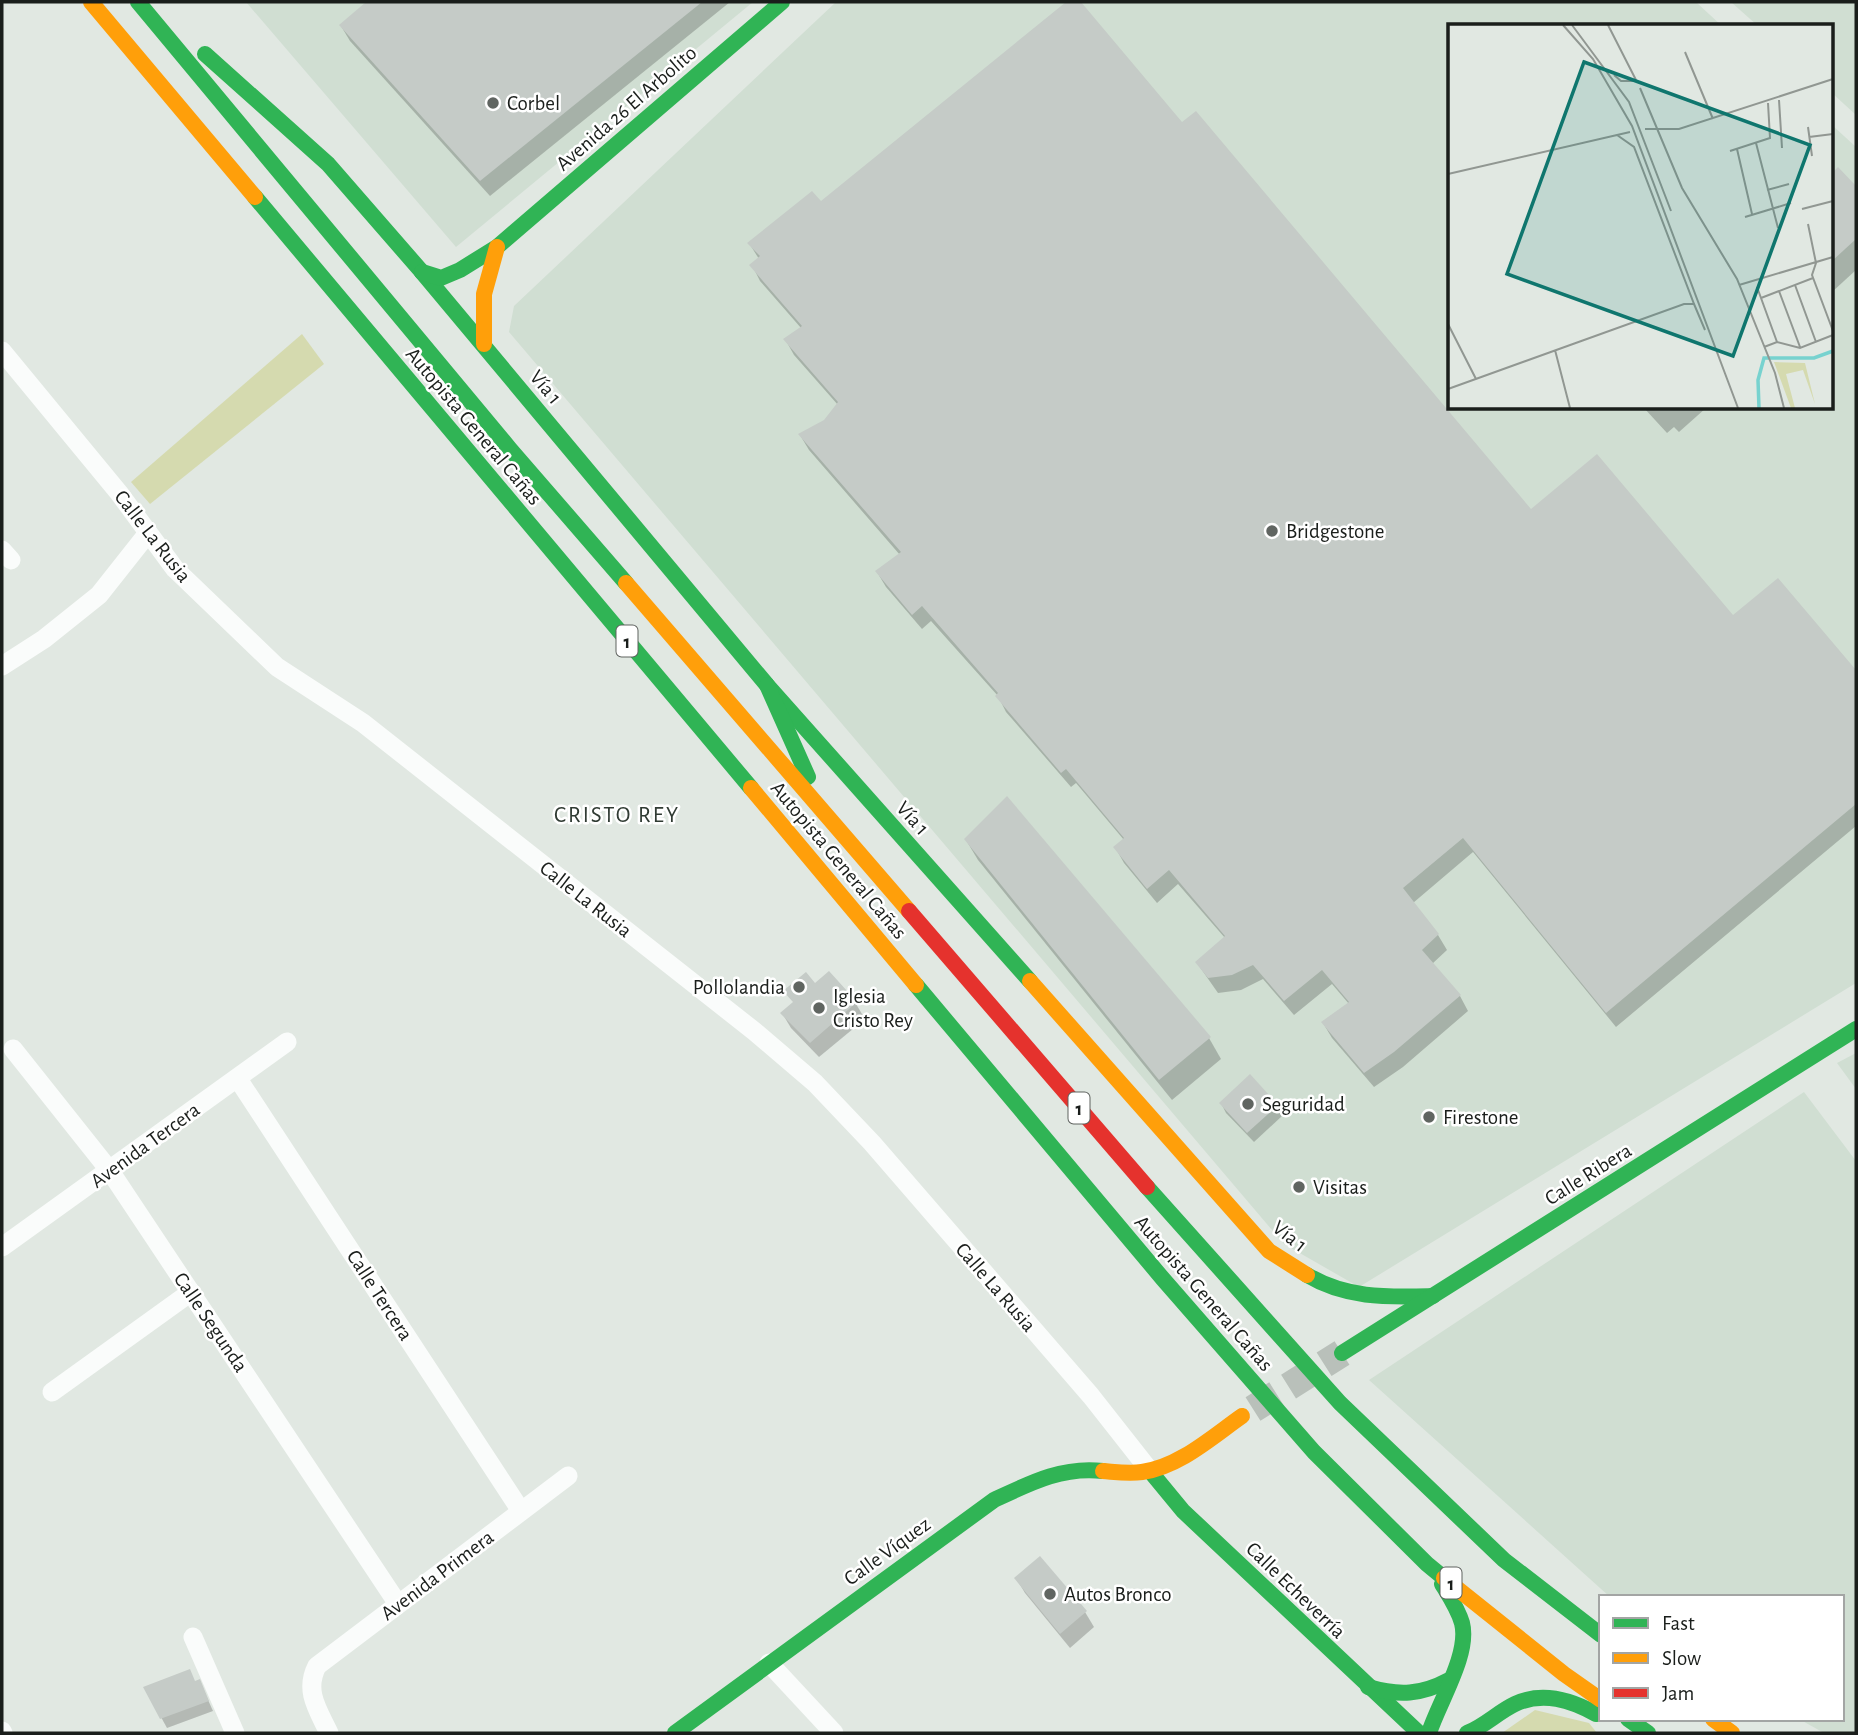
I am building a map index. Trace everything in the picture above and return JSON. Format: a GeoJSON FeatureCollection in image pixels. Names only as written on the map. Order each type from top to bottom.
{"type":"FeatureCollection","features":[{"type":"Feature","properties":{"kind":"main road","name":"Autopista General Cañas"},"geometry":{"type":"LineString","coordinates":[[91,2],[1163,1279],[1314,1452],[1427,1564],[1564,1674],[1599,1699]]}},
{"type":"Feature","properties":{"kind":"main road","name":"Autopista General Cañas"},"geometry":{"type":"LineString","coordinates":[[138,2],[510,449],[1194,1241],[1340,1403],[1504,1560],[1599,1633]]}},
{"type":"Feature","properties":{"kind":"main road","name":"Vía 1"},"geometry":{"type":"LineString","coordinates":[[149,2],[328,164],[374,215],[767,685],[1269,1251],[1324,1285],[1372,1297],[1433,1296]]}},
{"type":"Feature","properties":{"kind":"main road","name":"Avenida 26 El Arbolito"},"geometry":{"type":"LineString","coordinates":[[422,272],[441,278],[460,270],[497,247],[782,2]]}},
{"type":"Feature","properties":{"kind":"main road"},"geometry":{"type":"LineString","coordinates":[[484,344],[484,294],[497,247]]}},
{"type":"Feature","properties":{"kind":"main road"},"geometry":{"type":"LineString","coordinates":[[767,685],[822,809]]}},
{"type":"Feature","properties":{"kind":"main road","name":"Calle Ribera"},"geometry":{"type":"LineString","coordinates":[[1342,1353],[1856,1030]]}},
{"type":"Feature","properties":{"kind":"main road"},"geometry":{"type":"LineString","coordinates":[[1150,1471],[1186,1454],[1242,1416]]}},
{"type":"Feature","properties":{"kind":"main road","name":"Calle Víquez"},"geometry":{"type":"LineString","coordinates":[[675,1733],[994,1500],[1036,1480],[1075,1469],[1136,1474],[1150,1471]]}},
{"type":"Feature","properties":{"kind":"main road","name":"Calle Echeverría"},"geometry":{"type":"LineString","coordinates":[[1150,1471],[1183,1511],[1419,1733]]}},
{"type":"Feature","properties":{"kind":"main road"},"geometry":{"type":"LineString","coordinates":[[1427,1564],[1453,1599],[1461,1615],[1464,1638],[1461,1659],[1434,1712],[1429,1733]]}},
{"type":"Feature","properties":{"kind":"main road"},"geometry":{"type":"LineString","coordinates":[[1368,1687],[1392,1695],[1411,1696],[1432,1690],[1450,1680]]}},
{"type":"Feature","properties":{"kind":"main road"},"geometry":{"type":"LineString","coordinates":[[1467,1733],[1487,1729],[1505,1710],[1522,1700],[1539,1696],[1573,1702],[1599,1717]]}},
{"type":"Feature","properties":{"kind":"main road"},"geometry":{"type":"LineString","coordinates":[[1605,1721],[1621,1733]]}},
{"type":"Feature","properties":{"kind":"main road"},"geometry":{"type":"LineString","coordinates":[[1631,1721],[1648,1733]]}},
{"type":"Feature","properties":{"kind":"main road"},"geometry":{"type":"LineString","coordinates":[[1716,1721],[1732,1733]]}},
{"type":"Feature","properties":{"kind":"street","name":"Calle La Rusia"},"geometry":{"type":"LineString","coordinates":[[2,351],[119,493],[175,569],[277,667],[373,731],[754,1031],[815,1083],[881,1153],[1091,1396],[1150,1471]]}},
{"type":"Feature","properties":{"kind":"street"},"geometry":{"type":"LineString","coordinates":[[2,666],[53,632],[99,595],[148,533]]}},
{"type":"Feature","properties":{"kind":"street","name":"Avenida Tercera"},"geometry":{"type":"LineString","coordinates":[[2,1247],[287,1042]]}},
{"type":"Feature","properties":{"kind":"street","name":"Calle Segunda"},"geometry":{"type":"LineString","coordinates":[[12,1049],[110,1171],[398,1604]]}},
{"type":"Feature","properties":{"kind":"street","name":"Calle Tercera"},"geometry":{"type":"LineString","coordinates":[[238,1079],[521,1511]]}},
{"type":"Feature","properties":{"kind":"street"},"geometry":{"type":"LineString","coordinates":[[52,1392],[191,1292]]}},
{"type":"Feature","properties":{"kind":"street","name":"Avenida Primera"},"geometry":{"type":"LineString","coordinates":[[328,1733],[313,1696],[311,1677],[317,1666],[568,1476]]}},
{"type":"Feature","properties":{"kind":"street"},"geometry":{"type":"LineString","coordinates":[[193,1637],[235,1733]]}},
{"type":"Feature","properties":{"kind":"street"},"geometry":{"type":"LineString","coordinates":[[769,1663],[834,1733]]}},
{"type":"Feature","properties":{"kind":"shaded area"},"geometry":{"type":"Polygon","coordinates":[[[246,2],[753,2],[456,247],[246,2]]]}},
{"type":"Feature","properties":{"kind":"shaded area","name":"Bridgestone"},"geometry":{"type":"Polygon","coordinates":[[[836,2],[1696,2],[1720,24],[1448,24],[1448,410],[1834,410],[1834,127],[1856,147],[1856,983],[1359,1287],[1284,1244],[509,332],[514,306],[836,2]]]}},
{"type":"Feature","properties":{"kind":"shaded area"},"geometry":{"type":"Polygon","coordinates":[[[1731,2],[1856,2],[1856,115],[1834,95],[1834,24],[1756,24],[1731,2]]]}},
{"type":"Feature","properties":{"kind":"shaded area"},"geometry":{"type":"Polygon","coordinates":[[[1856,1053],[1856,1089],[1837,1063],[1856,1053]]]}},
{"type":"Feature","properties":{"kind":"shaded area"},"geometry":{"type":"Polygon","coordinates":[[[1804,1092],[1856,1161],[1856,1733],[1824,1733],[1803,1721],[1844,1721],[1844,1595],[1608,1595],[1369,1380],[1804,1092]]]}},
{"type":"Feature","properties":{"kind":"green space"},"geometry":{"type":"Polygon","coordinates":[[[302,334],[324,364],[150,504],[131,482],[302,334]]]}},
{"type":"Feature","properties":{"kind":"green space"},"geometry":{"type":"Polygon","coordinates":[[[1535,1710],[1589,1723],[1597,1733],[1502,1733],[1535,1710]]]}},
{"type":"Feature","properties":{"kind":"building","name":"Corbel"},"geometry":{"type":"Polygon","coordinates":[[[366,2],[702,2],[480,181],[339,25],[366,2]]]}},
{"type":"Feature","properties":{"kind":"building","name":"Bridgestone"},"geometry":{"type":"Polygon","coordinates":[[[1066,2],[1081,2],[1182,122],[1196,111],[1531,509],[1597,454],[1733,615],[1778,578],[1856,670],[1856,804],[1606,1013],[1463,838],[1403,888],[1439,934],[1422,950],[1461,995],[1394,1052],[1364,1073],[1321,1022],[1349,1002],[1322,970],[1284,1001],[1253,965],[1232,975],[1208,978],[1195,962],[1225,936],[1169,870],[1147,889],[1113,847],[1124,838],[1066,769],[1061,773],[995,696],[998,693],[922,606],[912,615],[875,571],[901,552],[798,434],[824,420],[838,402],[783,339],[802,326],[749,265],[760,256],[747,243],[812,191],[821,201],[1066,2]]]}},
{"type":"Feature","properties":{"kind":"building"},"geometry":{"type":"Polygon","coordinates":[[[1838,167],[1856,186],[1856,239],[1834,259],[1834,171],[1838,167]]]}},
{"type":"Feature","properties":{"kind":"building"},"geometry":{"type":"Polygon","coordinates":[[[1007,796],[1211,1037],[1159,1080],[964,839],[1007,796]]]}},
{"type":"Feature","properties":{"kind":"building","name":"Iglesia Cristo Rey"},"geometry":{"type":"Polygon","coordinates":[[[829,971],[857,1002],[810,1043],[780,1013],[793,1002],[783,991],[806,972],[815,983],[829,971]]]}},
{"type":"Feature","properties":{"kind":"building","name":"Seguridad"},"geometry":{"type":"Polygon","coordinates":[[[1250,1074],[1278,1105],[1247,1133],[1219,1103],[1250,1074]]]}},
{"type":"Feature","properties":{"kind":"building","name":"Autos Bronco"},"geometry":{"type":"Polygon","coordinates":[[[1040,1556],[1087,1611],[1060,1634],[1014,1578],[1040,1556]]]}},
{"type":"Feature","properties":{"kind":"building"},"geometry":{"type":"Polygon","coordinates":[[[190,1669],[195,1681],[200,1679],[209,1701],[160,1719],[143,1687],[190,1669]]]}},
{"type":"Feature","properties":{"kind":"tunnel"},"geometry":{"type":"LineString","coordinates":[[1253,1409],[1342,1353]]}},
{"type":"Feature","properties":{"kind":"traffic: fast"},"geometry":{"type":"LineString","coordinates":[[138,2],[510,449],[626,583]]}},
{"type":"Feature","properties":{"kind":"traffic: fast"},"geometry":{"type":"LineString","coordinates":[[422,272],[441,278],[460,270],[497,247],[782,2]]}},
{"type":"Feature","properties":{"kind":"traffic: fast"},"geometry":{"type":"LineString","coordinates":[[205,54],[328,164],[422,272]]}},
{"type":"Feature","properties":{"kind":"traffic: fast"},"geometry":{"type":"LineString","coordinates":[[255,197],[751,788]]}},
{"type":"Feature","properties":{"kind":"traffic: fast"},"geometry":{"type":"LineString","coordinates":[[422,272],[767,685],[1030,981]]}},
{"type":"Feature","properties":{"kind":"traffic: fast"},"geometry":{"type":"LineString","coordinates":[[767,685],[808,777]]}},
{"type":"Feature","properties":{"kind":"traffic: fast"},"geometry":{"type":"LineString","coordinates":[[916,985],[1163,1279],[1314,1452],[1444,1578]]}},
{"type":"Feature","properties":{"kind":"traffic: fast"},"geometry":{"type":"LineString","coordinates":[[1342,1353],[1856,1029]]}},
{"type":"Feature","properties":{"kind":"traffic: fast"},"geometry":{"type":"LineString","coordinates":[[1147,1187],[1340,1403],[1504,1560],[1599,1633]]}},
{"type":"Feature","properties":{"kind":"traffic: fast"},"geometry":{"type":"LineString","coordinates":[[1307,1275],[1337,1289],[1368,1295],[1433,1296]]}},
{"type":"Feature","properties":{"kind":"traffic: fast"},"geometry":{"type":"LineString","coordinates":[[675,1733],[994,1500],[1060,1473],[1103,1471]]}},
{"type":"Feature","properties":{"kind":"traffic: fast"},"geometry":{"type":"LineString","coordinates":[[1150,1471],[1183,1511],[1419,1733]]}},
{"type":"Feature","properties":{"kind":"traffic: fast"},"geometry":{"type":"LineString","coordinates":[[1429,1733],[1462,1649],[1462,1623],[1442,1584]]}},
{"type":"Feature","properties":{"kind":"traffic: fast"},"geometry":{"type":"LineString","coordinates":[[1368,1687],[1400,1693],[1429,1689],[1449,1680]]}},
{"type":"Feature","properties":{"kind":"traffic: fast"},"geometry":{"type":"LineString","coordinates":[[1467,1733],[1515,1704],[1536,1698],[1567,1701],[1596,1714]]}},
{"type":"Feature","properties":{"kind":"traffic: fast"},"geometry":{"type":"LineString","coordinates":[[1631,1721],[1648,1733]]}},
{"type":"Feature","properties":{"kind":"traffic: slow"},"geometry":{"type":"LineString","coordinates":[[91,2],[255,197]]}},
{"type":"Feature","properties":{"kind":"traffic: slow"},"geometry":{"type":"LineString","coordinates":[[484,344],[484,294],[497,247]]}},
{"type":"Feature","properties":{"kind":"traffic: slow"},"geometry":{"type":"LineString","coordinates":[[626,583],[909,911]]}},
{"type":"Feature","properties":{"kind":"traffic: slow"},"geometry":{"type":"LineString","coordinates":[[751,788],[916,985]]}},
{"type":"Feature","properties":{"kind":"traffic: slow"},"geometry":{"type":"LineString","coordinates":[[1030,981],[1269,1251],[1307,1275]]}},
{"type":"Feature","properties":{"kind":"traffic: slow"},"geometry":{"type":"LineString","coordinates":[[1103,1471],[1137,1473],[1169,1464],[1195,1450],[1242,1416]]}},
{"type":"Feature","properties":{"kind":"traffic: slow"},"geometry":{"type":"LineString","coordinates":[[1444,1578],[1599,1699]]}},
{"type":"Feature","properties":{"kind":"traffic: slow"},"geometry":{"type":"LineString","coordinates":[[1716,1721],[1732,1733]]}},
{"type":"Feature","properties":{"kind":"traffic: jam"},"geometry":{"type":"LineString","coordinates":[[909,911],[1147,1187]]}},
{"type":"Feature","properties":{"kind":"place","name":"Corbel"},"geometry":{"type":"Point","coordinates":[493,103]}},
{"type":"Feature","properties":{"kind":"place","name":"Bridgestone"},"geometry":{"type":"Point","coordinates":[1272,531]}},
{"type":"Feature","properties":{"kind":"place","name":"Pollolandia"},"geometry":{"type":"Point","coordinates":[799,987]}},
{"type":"Feature","properties":{"kind":"place","name":"Iglesia Cristo Rey"},"geometry":{"type":"Point","coordinates":[819,1008]}},
{"type":"Feature","properties":{"kind":"place","name":"Seguridad"},"geometry":{"type":"Point","coordinates":[1248,1104]}},
{"type":"Feature","properties":{"kind":"place","name":"Firestone"},"geometry":{"type":"Point","coordinates":[1429,1117]}},
{"type":"Feature","properties":{"kind":"place","name":"Visitas"},"geometry":{"type":"Point","coordinates":[1299,1187]}},
{"type":"Feature","properties":{"kind":"place","name":"Autos Bronco"},"geometry":{"type":"Point","coordinates":[1050,1594]}},
{"type":"Feature","properties":{"kind":"district","name":"CRISTO REY"},"geometry":{"type":"Point","coordinates":[617,814]}}]}
